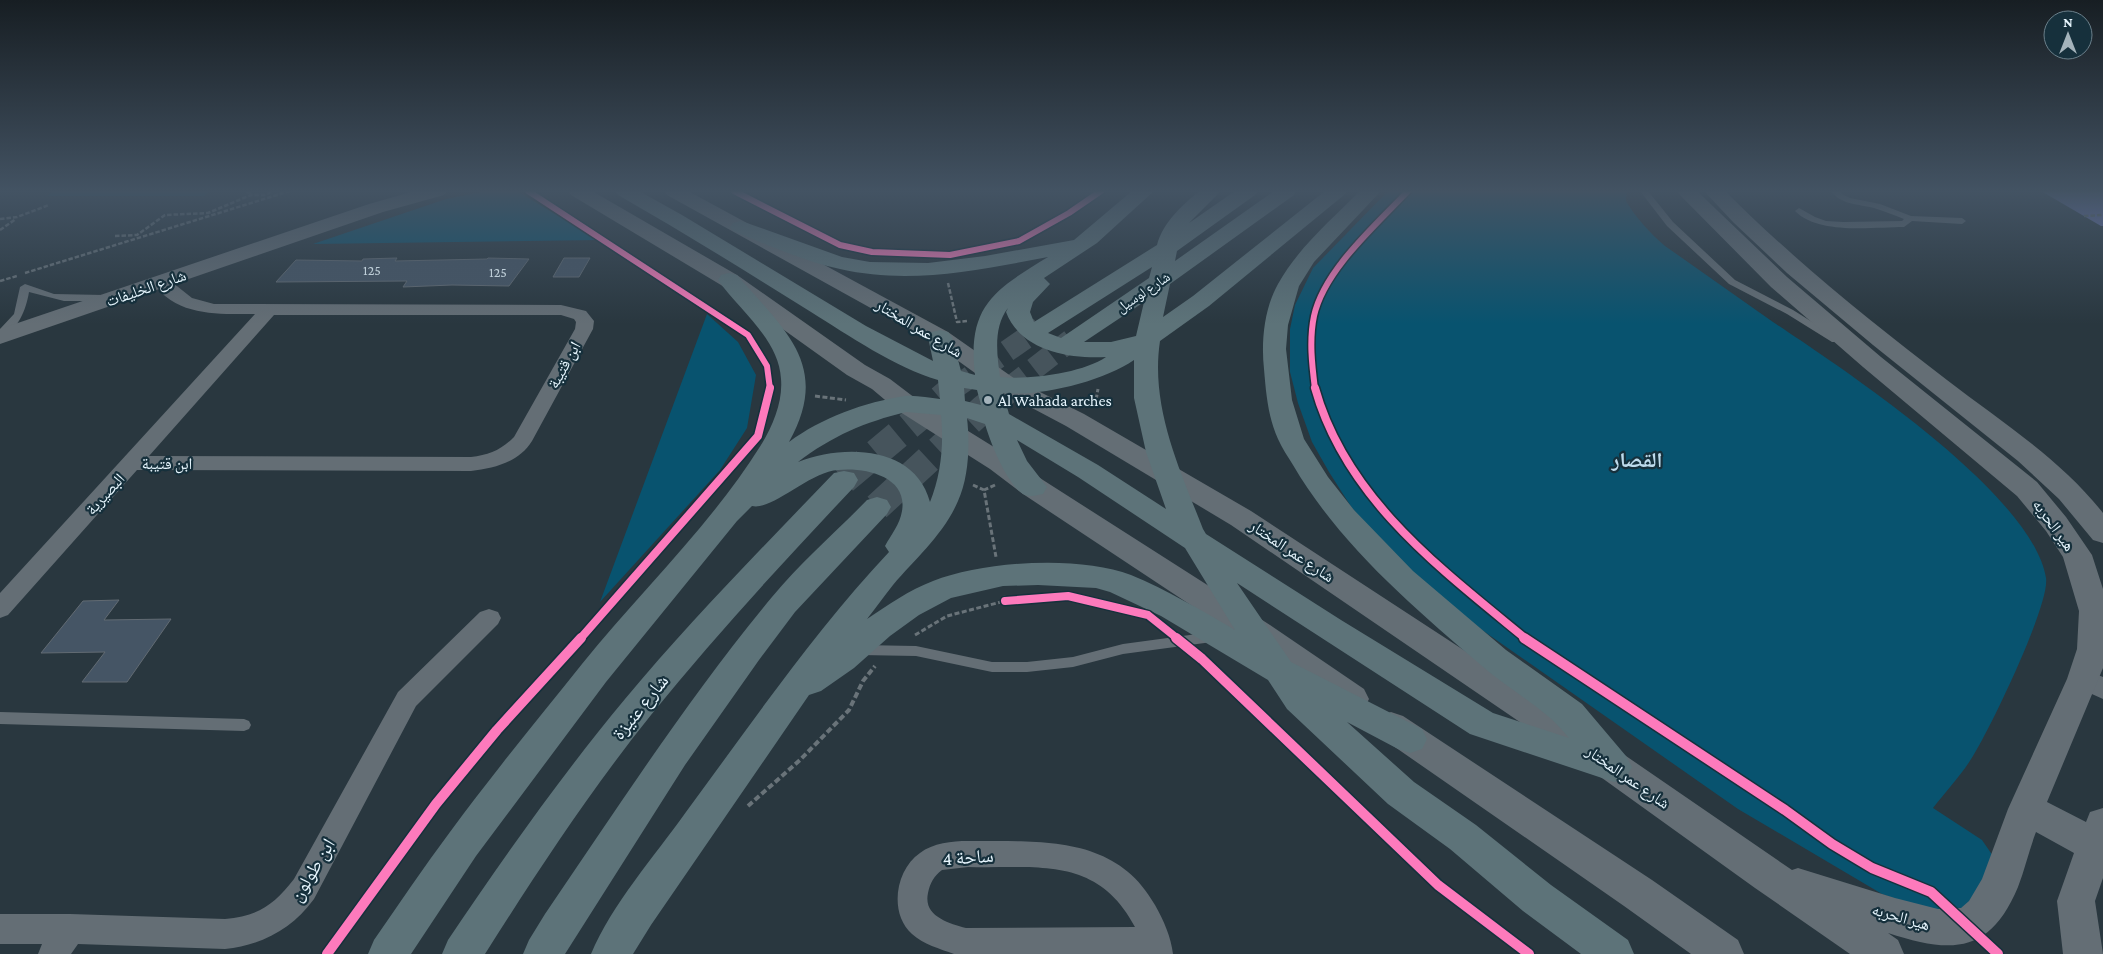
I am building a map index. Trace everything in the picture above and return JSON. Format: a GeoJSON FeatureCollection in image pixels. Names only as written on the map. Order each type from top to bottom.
{"type":"FeatureCollection","features":[{"type":"Feature","properties":{"kind":"highway"},"geometry":{"type":"LineString","coordinates":[[702,236],[858,331],[933,371],[950,376],[994,381],[1043,383],[1084,375],[1112,364],[1201,301],[1282,236]]}},
{"type":"Feature","properties":{"kind":"highway"},"geometry":{"type":"LineString","coordinates":[[763,236],[843,264],[896,270],[945,269],[986,264],[1082,244]]}},
{"type":"Feature","properties":{"kind":"highway"},"geometry":{"type":"LineString","coordinates":[[1022,479],[1009,454],[997,419],[994,381],[985,345],[988,320],[994,308],[1029,279],[1092,236]]}},
{"type":"Feature","properties":{"kind":"highway"},"geometry":{"type":"LineString","coordinates":[[1170,236],[1152,314],[1146,352],[1147,398],[1159,452],[1189,531],[1240,613],[1299,700],[1402,792],[1463,837],[1537,898],[1614,954]]}},
{"type":"Feature","properties":{"kind":"highway","name":"شارع لوسيل"},"geometry":{"type":"LineString","coordinates":[[1040,328],[1185,236]]}},
{"type":"Feature","properties":{"kind":"highway","name":"شارع لوسيل"},"geometry":{"type":"LineString","coordinates":[[1071,340],[1225,236]]}},
{"type":"Feature","properties":{"kind":"highway"},"geometry":{"type":"LineString","coordinates":[[1327,236],[1306,258],[1288,286],[1276,325],[1274,349],[1279,400],[1291,439],[1318,484],[1344,517],[1402,579],[1495,659],[1570,714],[1614,767]]}},
{"type":"Feature","properties":{"kind":"highway"},"geometry":{"type":"LineString","coordinates":[[1059,260],[1022,300],[1018,312],[1022,322],[1035,336],[1054,344],[1083,349],[1126,346],[1159,332]]}},
{"type":"Feature","properties":{"kind":"highway"},"geometry":{"type":"LineString","coordinates":[[388,954],[463,844],[594,674],[727,514],[772,449],[784,426],[793,394],[791,363],[777,337],[729,280]]}},
{"type":"Feature","properties":{"kind":"highway"},"geometry":{"type":"LineString","coordinates":[[611,954],[637,912],[791,694],[882,578],[934,522],[945,500],[952,475],[956,435],[950,376],[944,360],[940,337]]}},
{"type":"Feature","properties":{"kind":"highway"},"geometry":{"type":"LineString","coordinates":[[727,514],[778,464],[804,444],[827,430],[866,414],[906,404],[966,409],[997,419],[1016,428],[1088,471],[1330,629],[1482,724],[1614,767]]}},
{"type":"Feature","properties":{"kind":"highway"},"geometry":{"type":"LineString","coordinates":[[727,514],[810,467],[832,461],[872,462],[888,467],[908,482],[916,501],[916,512],[882,578]]}},
{"type":"Feature","properties":{"kind":"highway","name":"شارع عنيزة"},"geometry":{"type":"LineString","coordinates":[[462,954],[511,879],[638,708],[702,633],[844,480]]}},
{"type":"Feature","properties":{"kind":"highway"},"geometry":{"type":"LineString","coordinates":[[543,954],[673,754],[748,651],[784,604],[877,507]]}},
{"type":"Feature","properties":{"kind":"highway"},"geometry":{"type":"LineString","coordinates":[[791,694],[826,672],[879,627],[908,607],[943,589],[1006,593],[1038,574],[1070,575],[1096,577],[1119,583],[1172,608],[1263,662],[1410,739]]}},
{"type":"Feature","properties":{"kind":"main road","name":"شارع الخليفات"},"geometry":{"type":"LineString","coordinates":[[0,336],[296,236]]}},
{"type":"Feature","properties":{"kind":"main road"},"geometry":{"type":"LineString","coordinates":[[653,236],[729,280],[856,370],[881,384],[906,404],[1259,634],[1724,954]]}},
{"type":"Feature","properties":{"kind":"main road","name":"شارع عمر المختار"},"geometry":{"type":"LineString","coordinates":[[755,236],[940,337],[994,381],[1075,420],[1242,518],[1614,767],[1768,876],[1884,954]]}},
{"type":"Feature","properties":{"kind":"main road","name":"هير الحربه"},"geometry":{"type":"LineString","coordinates":[[1731,236],[1779,282],[1872,362],[2027,489],[2061,531],[2077,555],[2095,611],[2093,684],[2026,809],[1999,886],[1983,914],[1968,926],[1938,928],[1895,917],[1768,876]]}},
{"type":"Feature","properties":{"kind":"main road","name":"هير الحربه"},"geometry":{"type":"LineString","coordinates":[[1759,236],[1827,296],[2051,476],[2100,526]]}},
{"type":"Feature","properties":{"kind":"main road"},"geometry":{"type":"LineString","coordinates":[[2026,809],[2099,834],[2076,901],[2080,946],[2083,954]]}},
{"type":"Feature","properties":{"kind":"street","name":"ابن قتيبة"},"geometry":{"type":"LineString","coordinates":[[133,463],[470,464],[501,459],[514,451],[522,441],[584,329],[585,321],[580,315],[561,310],[268,311],[214,309],[193,306],[178,298],[162,282]]}},
{"type":"Feature","properties":{"kind":"street","name":"البصيرية"},"geometry":{"type":"LineString","coordinates":[[0,609],[268,311]]}},
{"type":"Feature","properties":{"kind":"street","name":"ابن طولون"},"geometry":{"type":"LineString","coordinates":[[0,929],[240,934],[257,929],[273,920],[296,900],[304,889],[407,699],[489,618]]}},
{"type":"Feature","properties":{"kind":"street","name":"ساحة 4"},"geometry":{"type":"LineString","coordinates":[[958,854],[1053,855],[1085,862],[1111,876],[1128,890],[1141,907],[1158,948],[966,943],[937,934],[922,925],[914,915],[912,900],[914,886],[919,872],[934,859],[958,854]]}},
{"type":"Feature","properties":{"kind":"street"},"geometry":{"type":"LineString","coordinates":[[53,954],[70,929]]}},
{"type":"Feature","properties":{"kind":"lane"},"geometry":{"type":"LineString","coordinates":[[1682,236],[1732,282],[1790,312],[1872,362]]}},
{"type":"Feature","properties":{"kind":"lane"},"geometry":{"type":"LineString","coordinates":[[0,336],[9,328],[23,307],[25,287],[43,295],[63,298],[118,297]]}},
{"type":"Feature","properties":{"kind":"lane"},"geometry":{"type":"LineString","coordinates":[[853,650],[916,651],[992,667],[1027,668],[1073,662],[1123,648],[1219,636]]}},
{"type":"Feature","properties":{"kind":"lane"},"geometry":{"type":"LineString","coordinates":[[0,718],[244,725]]}},
{"type":"Feature","properties":{"kind":"path"},"geometry":{"type":"LineString","coordinates":[[115,236],[126,236]]}},
{"type":"Feature","properties":{"kind":"path"},"geometry":{"type":"LineString","coordinates":[[0,281],[149,236]]}},
{"type":"Feature","properties":{"kind":"path"},"geometry":{"type":"LineString","coordinates":[[945,269],[957,322],[966,321],[987,328]]}},
{"type":"Feature","properties":{"kind":"path"},"geometry":{"type":"LineString","coordinates":[[1075,420],[1096,400],[1098,387],[1084,375]]}},
{"type":"Feature","properties":{"kind":"path"},"geometry":{"type":"LineString","coordinates":[[793,394],[852,400],[866,414]]}},
{"type":"Feature","properties":{"kind":"path"},"geometry":{"type":"LineString","coordinates":[[743,812],[749,804],[800,760],[849,710],[863,680],[890,650],[947,616],[1006,593],[984,490],[995,485],[1022,479]]}},
{"type":"Feature","properties":{"kind":"shaded area"},"geometry":{"type":"Polygon","coordinates":[[[338,236],[591,236],[598,240],[313,244],[338,236]]]}},
{"type":"Feature","properties":{"kind":"shaded area"},"geometry":{"type":"Polygon","coordinates":[[[1345,236],[1654,236],[1665,246],[1886,401],[1972,472],[2007,509],[2033,545],[2046,578],[2045,592],[2030,636],[1985,735],[1973,757],[1933,808],[1982,840],[1993,856],[1977,892],[1965,908],[1933,912],[1882,894],[1738,809],[1482,630],[1421,580],[1377,537],[1352,508],[1312,442],[1298,403],[1290,372],[1290,329],[1295,305],[1313,268],[1345,236]]]}},
{"type":"Feature","properties":{"kind":"shaded area"},"geometry":{"type":"Polygon","coordinates":[[[707,314],[738,342],[756,375],[747,428],[720,470],[600,602],[707,314]]]}},
{"type":"Feature","properties":{"kind":"building"},"geometry":{"type":"Polygon","coordinates":[[[397,258],[395,261],[488,258],[529,259],[509,286],[452,285],[403,287],[407,281],[276,282],[296,260],[362,261],[363,259],[397,258]]]}},
{"type":"Feature","properties":{"kind":"building"},"geometry":{"type":"Polygon","coordinates":[[[564,258],[590,258],[579,277],[553,277],[564,258]]]}},
{"type":"Feature","properties":{"kind":"building"},"geometry":{"type":"Polygon","coordinates":[[[119,600],[104,620],[171,619],[127,682],[82,682],[105,652],[41,653],[83,601],[119,600]]]}},
{"type":"Feature","properties":{"kind":"tunnel"},"geometry":{"type":"LineString","coordinates":[[953,389],[1040,328]]}},
{"type":"Feature","properties":{"kind":"tunnel"},"geometry":{"type":"LineString","coordinates":[[1008,389],[1071,340]]}},
{"type":"Feature","properties":{"kind":"tunnel"},"geometry":{"type":"LineString","coordinates":[[844,480],[954,388]]}},
{"type":"Feature","properties":{"kind":"tunnel"},"geometry":{"type":"LineString","coordinates":[[877,507],[984,408],[1010,388]]}},
{"type":"Feature","properties":{"kind":"cycle path"},"geometry":{"type":"LineString","coordinates":[[327,954],[436,804],[497,730],[567,654],[758,436],[770,391],[767,366],[748,335],[596,236]]}},
{"type":"Feature","properties":{"kind":"cycle path"},"geometry":{"type":"LineString","coordinates":[[821,236],[840,245],[872,252],[950,255],[1019,241],[1029,236]]}},
{"type":"Feature","properties":{"kind":"cycle path"},"geometry":{"type":"LineString","coordinates":[[1367,236],[1334,271],[1322,291],[1314,316],[1311,343],[1315,389],[1330,432],[1368,493],[1408,538],[1460,585],[1527,640],[1785,810],[1832,844],[1872,868],[1931,892],[1998,954]]}},
{"type":"Feature","properties":{"kind":"cycle path"},"geometry":{"type":"LineString","coordinates":[[1005,601],[1068,596],[1148,615],[1202,659],[1438,885],[1529,954]]}},
{"type":"Feature","properties":{"kind":"place","name":"Al Wahada arches"},"geometry":{"type":"Point","coordinates":[988,400]}},
{"type":"Feature","properties":{"kind":"district","name":"القصار"},"geometry":{"type":"Point","coordinates":[1637,460]}}]}
